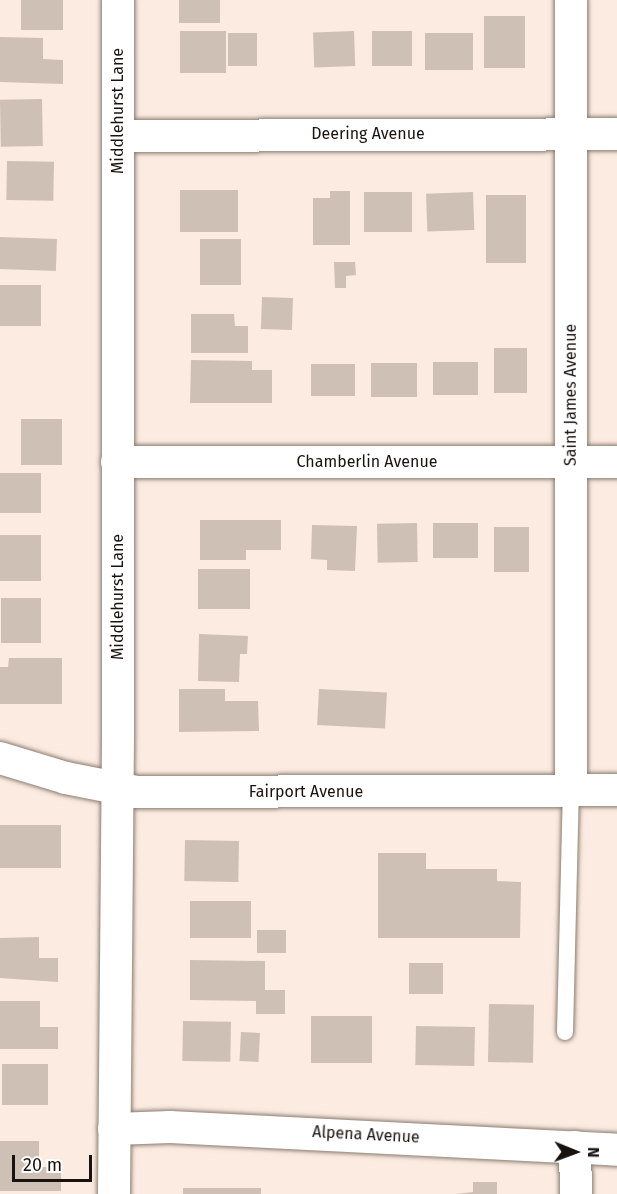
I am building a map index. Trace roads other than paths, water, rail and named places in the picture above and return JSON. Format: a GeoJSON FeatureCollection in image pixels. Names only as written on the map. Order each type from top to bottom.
{"type":"FeatureCollection","features":[{"type":"Feature","properties":{"kind":"street","name":"Middlehurst Lane"},"geometry":{"type":"LineString","coordinates":[[114,1194],[118,0]]}},
{"type":"Feature","properties":{"kind":"street","name":"Saint James Avenue"},"geometry":{"type":"LineString","coordinates":[[571,790],[572,0]]}},
{"type":"Feature","properties":{"kind":"street","name":"Deering Avenue"},"geometry":{"type":"LineString","coordinates":[[118,136],[617,134]]}},
{"type":"Feature","properties":{"kind":"street","name":"Chamberlin Avenue"},"geometry":{"type":"LineString","coordinates":[[117,462],[617,462]]}},
{"type":"Feature","properties":{"kind":"street","name":"Fairport Avenue"},"geometry":{"type":"LineString","coordinates":[[0,758],[66,778],[137,792],[617,790]]}},
{"type":"Feature","properties":{"kind":"street","name":"Alpena Avenue"},"geometry":{"type":"LineString","coordinates":[[114,1129],[170,1127],[617,1150]]}},
{"type":"Feature","properties":{"kind":"street"},"geometry":{"type":"LineString","coordinates":[[575,1147],[576,1194]]}},
{"type":"Feature","properties":{"kind":"lane"},"geometry":{"type":"LineString","coordinates":[[565,1032],[571,790]]}}]}
